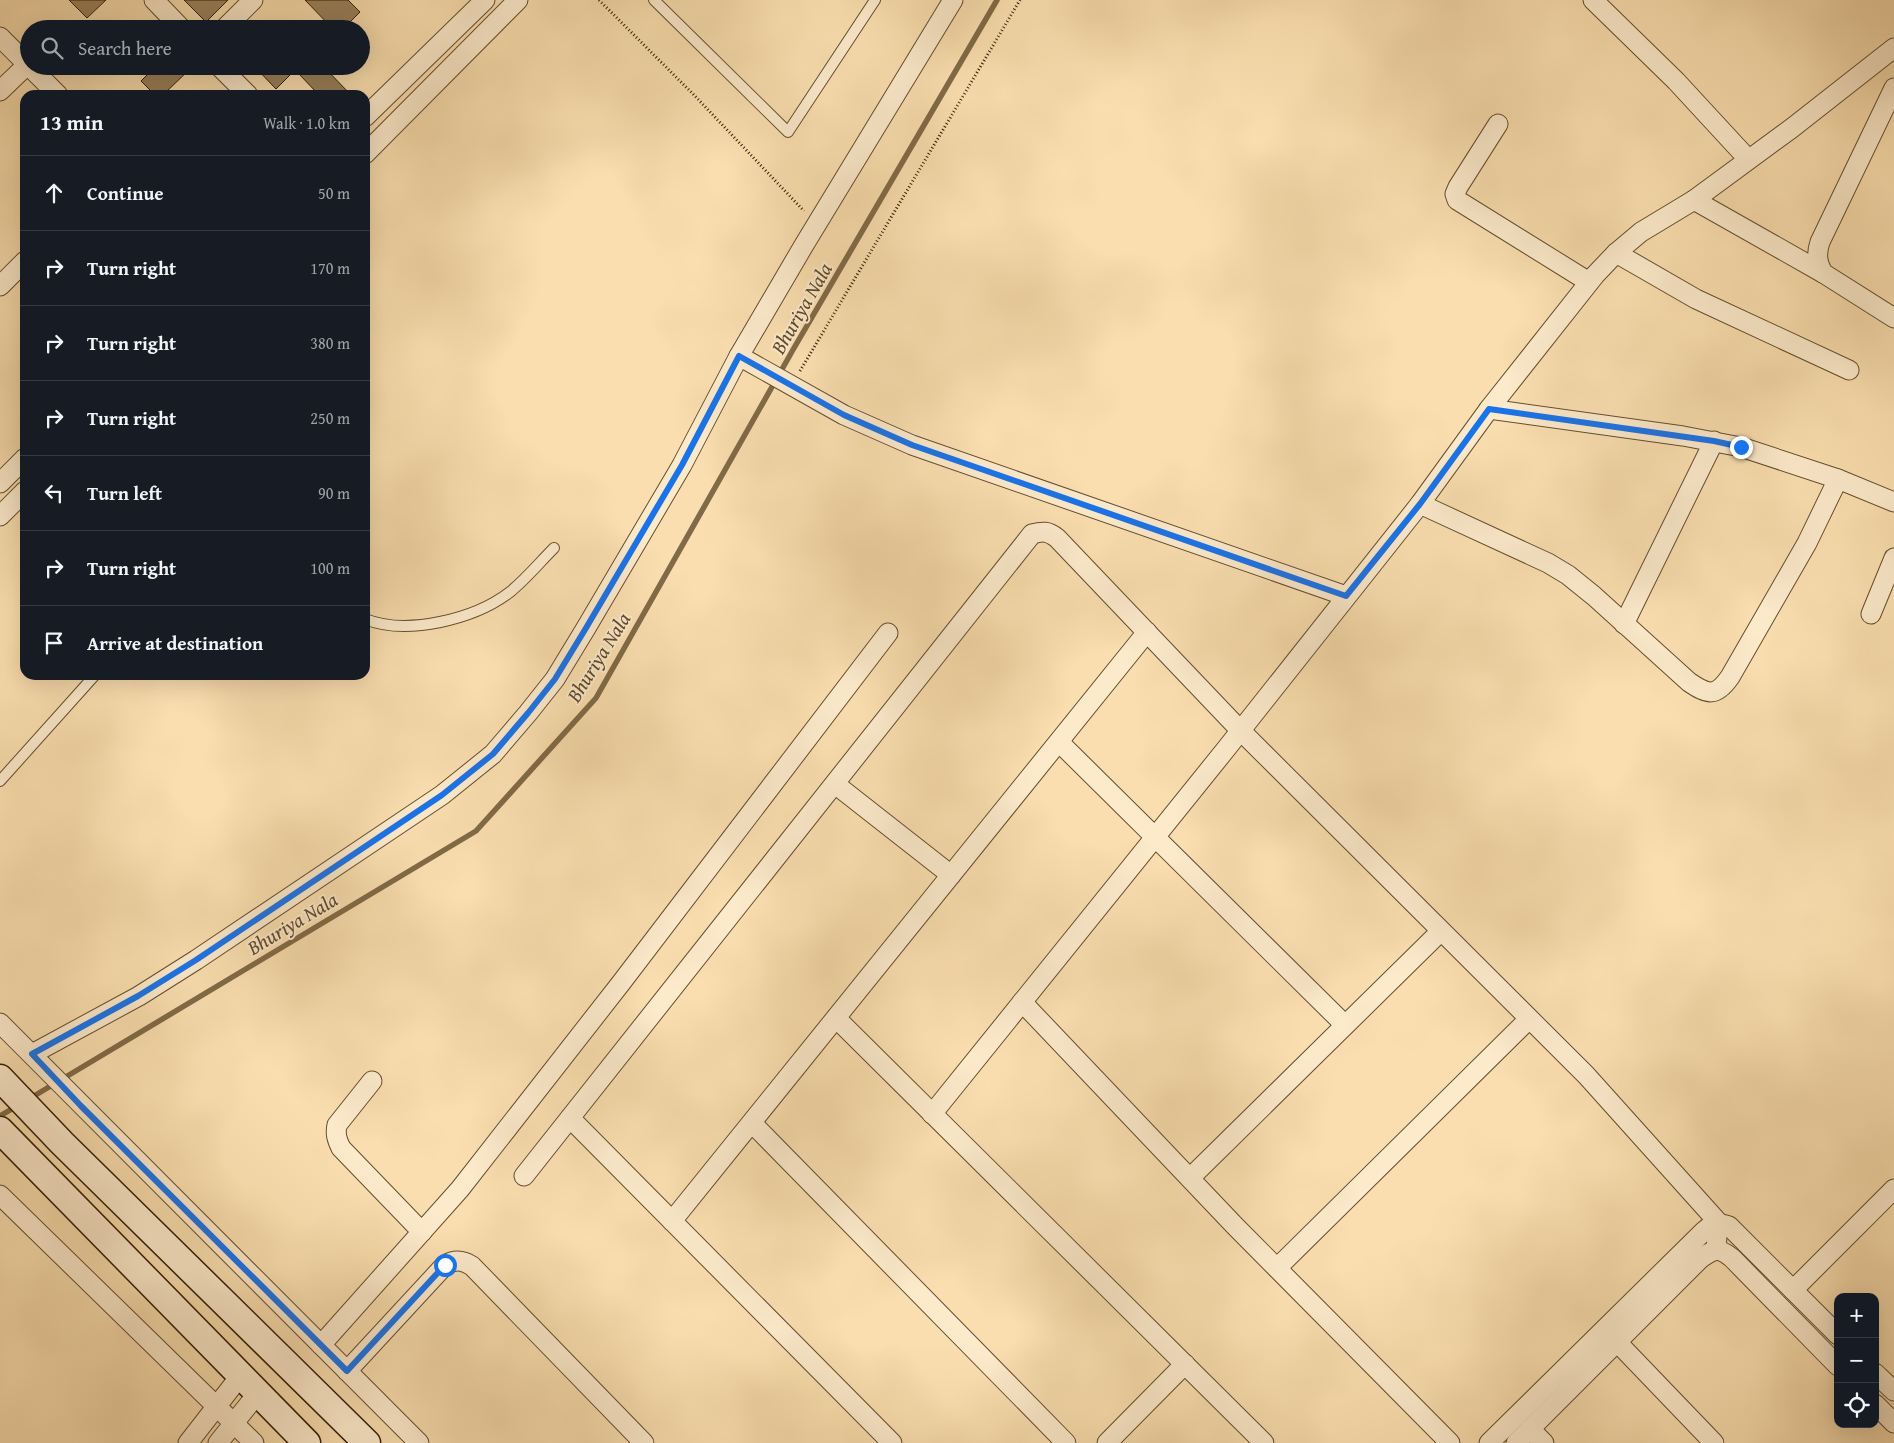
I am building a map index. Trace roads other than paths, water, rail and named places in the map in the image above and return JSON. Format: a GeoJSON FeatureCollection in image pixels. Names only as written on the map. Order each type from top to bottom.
{"type":"FeatureCollection","features":[{"type":"Feature","properties":{"kind":"street"},"geometry":{"type":"LineString","coordinates":[[154,0],[173,20]]}},
{"type":"Feature","properties":{"kind":"street"},"geometry":{"type":"LineString","coordinates":[[233,20],[254,0]]}},
{"type":"Feature","properties":{"kind":"street"},"geometry":{"type":"LineString","coordinates":[[370,112],[485,0]]}},
{"type":"Feature","properties":{"kind":"street"},"geometry":{"type":"LineString","coordinates":[[370,149],[518,0]]}},
{"type":"Feature","properties":{"kind":"street"},"geometry":{"type":"LineString","coordinates":[[36,1058],[196,960],[442,795],[493,754],[555,679],[746,360],[817,224],[953,0]]}},
{"type":"Feature","properties":{"kind":"street"},"geometry":{"type":"LineString","coordinates":[[1594,0],[1676,81],[1748,159]]}},
{"type":"Feature","properties":{"kind":"street"},"geometry":{"type":"LineString","coordinates":[[0,37],[20,57]]}},
{"type":"Feature","properties":{"kind":"street"},"geometry":{"type":"LineString","coordinates":[[932,1114],[1420,504],[1489,409],[1589,282],[1641,232],[1694,200],[1792,128],[1894,48]]}},
{"type":"Feature","properties":{"kind":"street"},"geometry":{"type":"LineString","coordinates":[[0,91],[20,72]]}},
{"type":"Feature","properties":{"kind":"street"},"geometry":{"type":"LineString","coordinates":[[38,75],[53,90]]}},
{"type":"Feature","properties":{"kind":"street"},"geometry":{"type":"LineString","coordinates":[[228,75],[243,90]]}},
{"type":"Feature","properties":{"kind":"street"},"geometry":{"type":"LineString","coordinates":[[1823,273],[1818,263],[1817,253],[1820,242],[1894,88]]}},
{"type":"Feature","properties":{"kind":"street"},"geometry":{"type":"LineString","coordinates":[[1498,124],[1458,187],[1455,194],[1457,200],[1589,282]]}},
{"type":"Feature","properties":{"kind":"street"},"geometry":{"type":"LineString","coordinates":[[1694,200],[1823,273],[1894,318]]}},
{"type":"Feature","properties":{"kind":"street"},"geometry":{"type":"LineString","coordinates":[[1616,254],[1696,299],[1849,370]]}},
{"type":"Feature","properties":{"kind":"street"},"geometry":{"type":"LineString","coordinates":[[0,286],[20,273]]}},
{"type":"Feature","properties":{"kind":"street"},"geometry":{"type":"LineString","coordinates":[[746,360],[844,415],[912,445],[1346,596]]}},
{"type":"Feature","properties":{"kind":"street"},"geometry":{"type":"LineString","coordinates":[[1489,409],[1714,441],[1741,447],[1838,479],[1894,502]]}},
{"type":"Feature","properties":{"kind":"street"},"geometry":{"type":"LineString","coordinates":[[1624,624],[1714,441]]}},
{"type":"Feature","properties":{"kind":"street"},"geometry":{"type":"LineString","coordinates":[[0,483],[20,463]]}},
{"type":"Feature","properties":{"kind":"street"},"geometry":{"type":"LineString","coordinates":[[1420,504],[1548,563],[1568,575],[1689,682],[1706,692],[1717,691],[1722,688],[1730,677],[1795,566],[1838,479]]}},
{"type":"Feature","properties":{"kind":"street"},"geometry":{"type":"LineString","coordinates":[[0,516],[20,496]]}},
{"type":"Feature","properties":{"kind":"street"},"geometry":{"type":"LineString","coordinates":[[524,1176],[1032,534],[1043,531],[1057,538],[1240,730],[1586,1075],[1718,1222],[1729,1226],[1834,1331]]}},
{"type":"Feature","properties":{"kind":"street"},"geometry":{"type":"LineString","coordinates":[[1871,614],[1894,558]]}},
{"type":"Feature","properties":{"kind":"street"},"geometry":{"type":"LineString","coordinates":[[672,1221],[1147,632]]}},
{"type":"Feature","properties":{"kind":"street"},"geometry":{"type":"LineString","coordinates":[[321,1344],[460,1189],[616,990],[888,633]]}},
{"type":"Feature","properties":{"kind":"street"},"geometry":{"type":"LineString","coordinates":[[1058,742],[1345,1025]]}},
{"type":"Feature","properties":{"kind":"street"},"geometry":{"type":"LineString","coordinates":[[834,784],[951,875]]}},
{"type":"Feature","properties":{"kind":"street"},"geometry":{"type":"LineString","coordinates":[[1190,1178],[1441,931]]}},
{"type":"Feature","properties":{"kind":"street"},"geometry":{"type":"LineString","coordinates":[[1022,1002],[1277,1268],[1450,1443]]}},
{"type":"Feature","properties":{"kind":"street"},"geometry":{"type":"LineString","coordinates":[[836,1018],[1264,1443]]}},
{"type":"Feature","properties":{"kind":"street"},"geometry":{"type":"LineString","coordinates":[[1277,1268],[1530,1019]]}},
{"type":"Feature","properties":{"kind":"street"},"geometry":{"type":"LineString","coordinates":[[0,1023],[419,1443]]}},
{"type":"Feature","properties":{"kind":"street"},"geometry":{"type":"LineString","coordinates":[[0,1079],[47,1128],[367,1443]]}},
{"type":"Feature","properties":{"kind":"street"},"geometry":{"type":"LineString","coordinates":[[372,1080],[336,1125],[337,1140],[341,1148],[422,1232]]}},
{"type":"Feature","properties":{"kind":"street"},"geometry":{"type":"LineString","coordinates":[[570,1118],[892,1443]]}},
{"type":"Feature","properties":{"kind":"street"},"geometry":{"type":"LineString","coordinates":[[752,1123],[1066,1443]]}},
{"type":"Feature","properties":{"kind":"street"},"geometry":{"type":"LineString","coordinates":[[7,1137],[307,1443]]}},
{"type":"Feature","properties":{"kind":"street"},"geometry":{"type":"LineString","coordinates":[[1793,1290],[1894,1189]]}},
{"type":"Feature","properties":{"kind":"street"},"geometry":{"type":"LineString","coordinates":[[0,1194],[254,1443]]}},
{"type":"Feature","properties":{"kind":"street"},"geometry":{"type":"LineString","coordinates":[[1716,1250],[1718,1222]]}},
{"type":"Feature","properties":{"kind":"street"},"geometry":{"type":"LineString","coordinates":[[1489,1443],[1710,1225],[1718,1222]]}},
{"type":"Feature","properties":{"kind":"street"},"geometry":{"type":"LineString","coordinates":[[1516,1443],[1700,1259],[1716,1250],[1723,1251],[1732,1258],[1834,1362]]}},
{"type":"Feature","properties":{"kind":"street"},"geometry":{"type":"LineString","coordinates":[[347,1371],[445,1265],[452,1261],[466,1262],[644,1443]]}},
{"type":"Feature","properties":{"kind":"street"},"geometry":{"type":"LineString","coordinates":[[1617,1342],[1714,1443]]}},
{"type":"Feature","properties":{"kind":"street"},"geometry":{"type":"LineString","coordinates":[[1107,1443],[1185,1364]]}},
{"type":"Feature","properties":{"kind":"street"},"geometry":{"type":"LineString","coordinates":[[188,1443],[217,1406],[249,1384]]}},
{"type":"Feature","properties":{"kind":"street"},"geometry":{"type":"LineString","coordinates":[[218,1443],[234,1423],[249,1384]]}},
{"type":"Feature","properties":{"kind":"street"},"geometry":{"type":"LineString","coordinates":[[1879,1408],[1894,1423]]}},
{"type":"Feature","properties":{"kind":"street"},"geometry":{"type":"LineString","coordinates":[[1530,1429],[1544,1443]]}},
{"type":"Feature","properties":{"kind":"lane"},"geometry":{"type":"LineString","coordinates":[[654,0],[788,132],[875,0]]}},
{"type":"Feature","properties":{"kind":"lane"},"geometry":{"type":"LineString","coordinates":[[370,620],[391,626],[412,626],[457,618],[488,606],[511,591],[554,548]]}},
{"type":"Feature","properties":{"kind":"lane"},"geometry":{"type":"LineString","coordinates":[[0,781],[91,680]]}},
{"type":"Feature","properties":{"kind":"waterway","name":"Bhuriya Nala"},"geometry":{"type":"LineString","coordinates":[[29,1099],[476,831],[596,698],[794,348],[997,0]]}},
{"type":"Feature","properties":{"kind":"waterway","name":"Bhuriya Nala"},"geometry":{"type":"LineString","coordinates":[[0,1116],[17,1106]]}}]}
